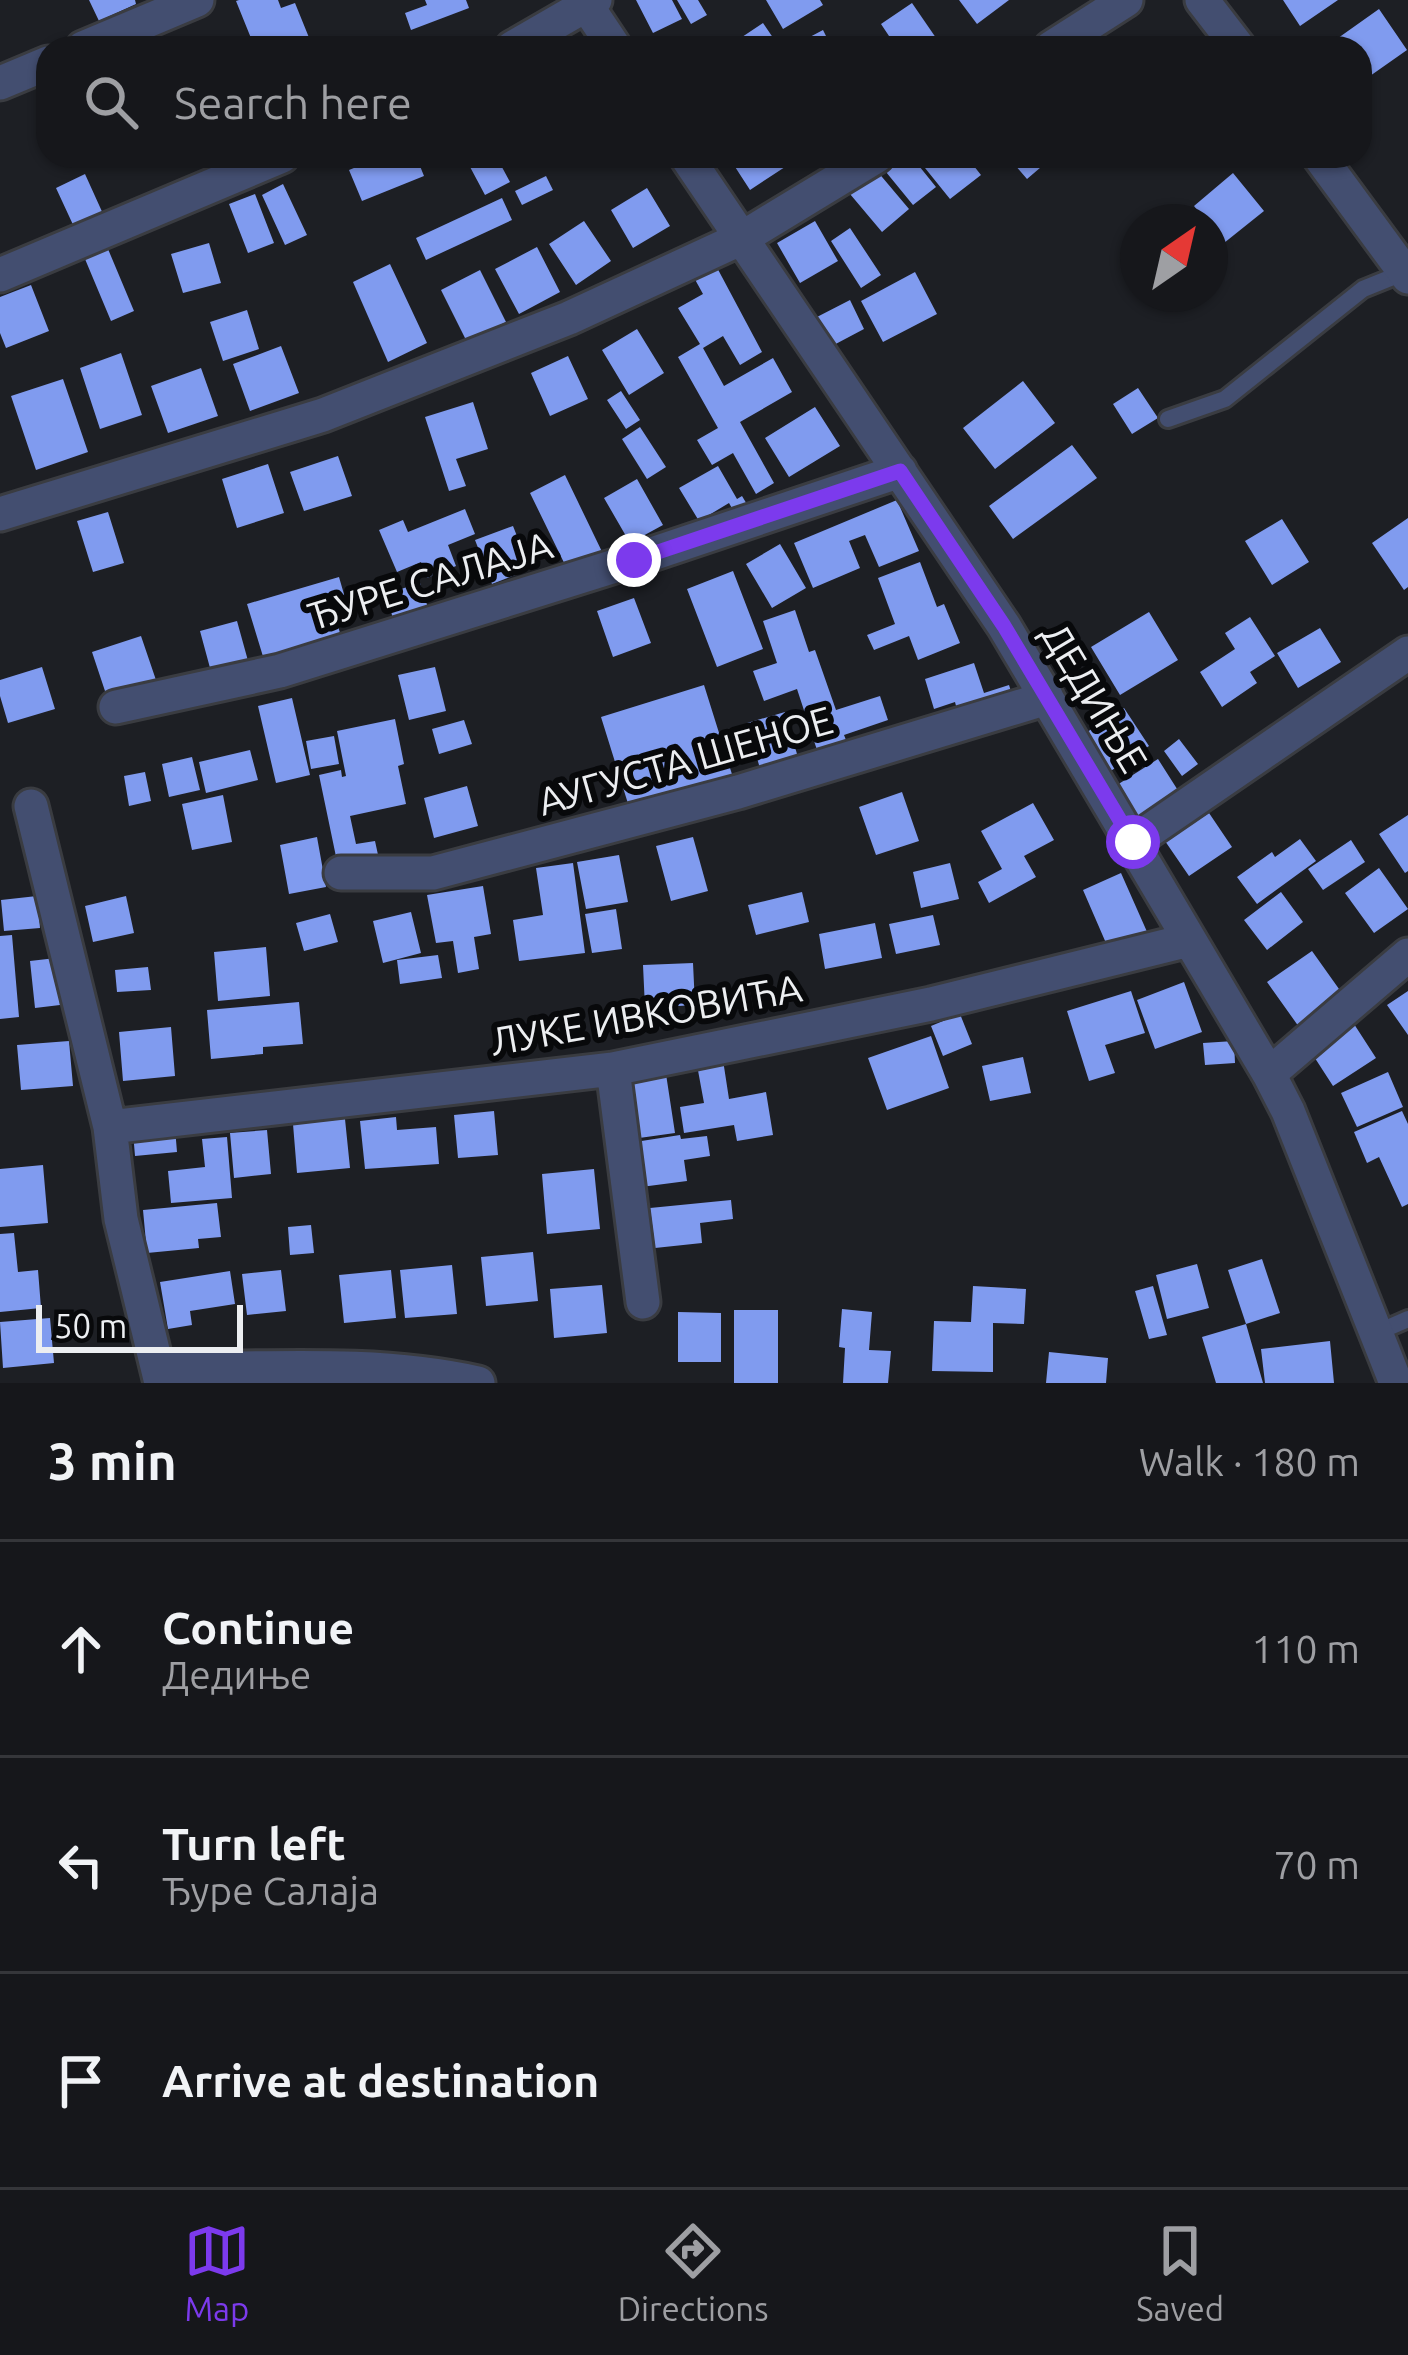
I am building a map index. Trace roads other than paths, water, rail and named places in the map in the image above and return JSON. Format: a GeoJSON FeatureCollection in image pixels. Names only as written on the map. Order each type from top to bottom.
{"type":"FeatureCollection","features":[{"type":"Feature","properties":{"kind":"street"},"geometry":{"type":"LineString","coordinates":[[112,36],[197,0]]}},
{"type":"Feature","properties":{"kind":"street"},"geometry":{"type":"LineString","coordinates":[[1070,36],[1126,0]]}},
{"type":"Feature","properties":{"kind":"street"},"geometry":{"type":"LineString","coordinates":[[1202,0],[1230,36]]}},
{"type":"Feature","properties":{"kind":"street"},"geometry":{"type":"LineString","coordinates":[[532,36],[588,2],[608,36]]}},
{"type":"Feature","properties":{"kind":"street"},"geometry":{"type":"LineString","coordinates":[[0,83],[36,68]]}},
{"type":"Feature","properties":{"kind":"street"},"geometry":{"type":"LineString","coordinates":[[0,275],[254,168]]}},
{"type":"Feature","properties":{"kind":"street","name":"ДЕДИЊЕ"},"geometry":{"type":"LineString","coordinates":[[694,168],[1047,698],[1269,1074],[1396,1383]]}},
{"type":"Feature","properties":{"kind":"street"},"geometry":{"type":"LineString","coordinates":[[0,514],[323,416],[569,319],[742,238],[857,168]]}},
{"type":"Feature","properties":{"kind":"street"},"geometry":{"type":"LineString","coordinates":[[1328,168],[1406,274]]}},
{"type":"Feature","properties":{"kind":"street","name":"ЂУРЕ САЛАЈА"},"geometry":{"type":"LineString","coordinates":[[116,707],[280,671],[900,471]]}},
{"type":"Feature","properties":{"kind":"street"},"geometry":{"type":"LineString","coordinates":[[1133,842],[1408,653]]}},
{"type":"Feature","properties":{"kind":"street","name":"АУГУСТА ШЕНОЕ"},"geometry":{"type":"LineString","coordinates":[[341,873],[433,873],[738,792],[1047,698]]}},
{"type":"Feature","properties":{"kind":"street"},"geometry":{"type":"LineString","coordinates":[[31,806],[110,1127],[121,1219],[160,1376],[356,1370],[478,1383]]}},
{"type":"Feature","properties":{"kind":"street","name":"ЛУКЕ ИВКОВИЋА"},"geometry":{"type":"LineString","coordinates":[[110,1127],[613,1069],[931,1004],[1189,940]]}},
{"type":"Feature","properties":{"kind":"street"},"geometry":{"type":"LineString","coordinates":[[1269,1074],[1408,956]]}},
{"type":"Feature","properties":{"kind":"street"},"geometry":{"type":"LineString","coordinates":[[613,1069],[643,1302]]}},
{"type":"Feature","properties":{"kind":"lane"},"geometry":{"type":"LineString","coordinates":[[1168,419],[1225,399],[1363,289],[1406,274]]}},
{"type":"Feature","properties":{"kind":"lane"},"geometry":{"type":"LineString","coordinates":[[1376,1333],[1408,1319]]}}]}
